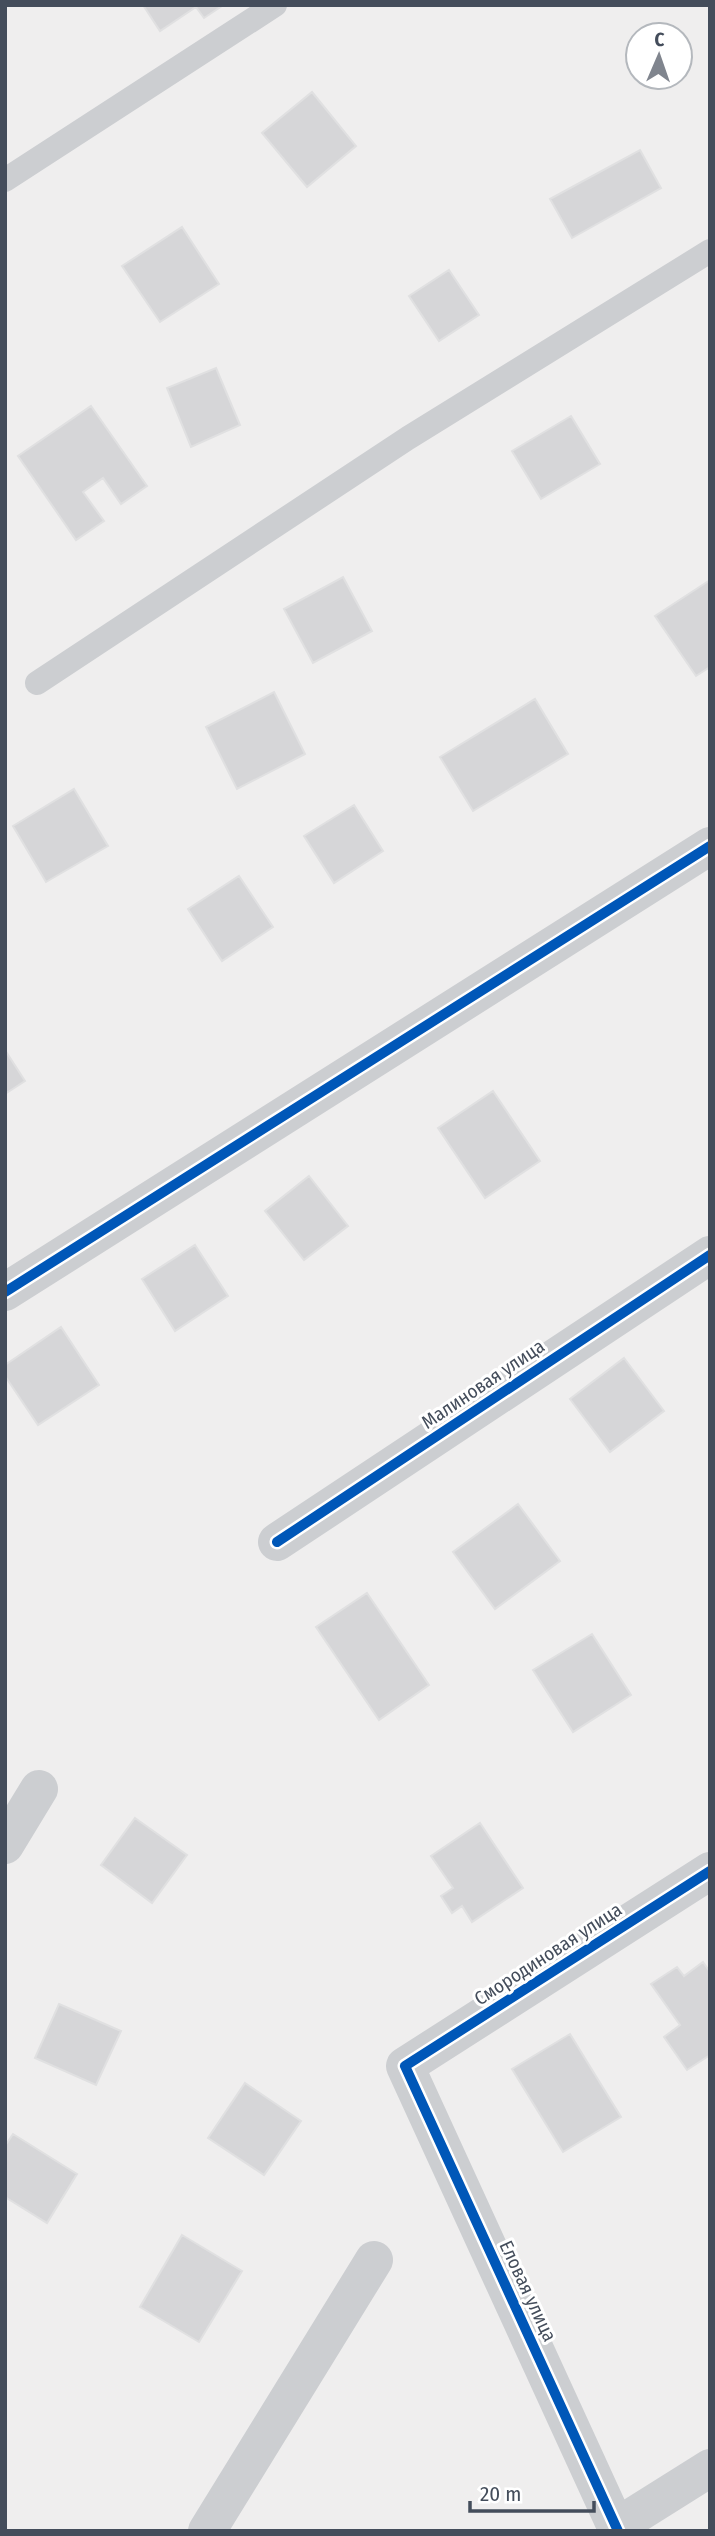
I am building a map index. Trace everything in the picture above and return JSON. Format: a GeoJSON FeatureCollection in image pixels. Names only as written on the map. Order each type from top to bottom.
{"type":"FeatureCollection","features":[{"type":"Feature","properties":{"kind":"street"},"geometry":{"type":"LineString","coordinates":[[5,1292],[710,846]]}},
{"type":"Feature","properties":{"kind":"street","name":"Малиновая улица"},"geometry":{"type":"LineString","coordinates":[[276,1542],[710,1255]]}},
{"type":"Feature","properties":{"kind":"street"},"geometry":{"type":"LineString","coordinates":[[5,1846],[39,1789]]}},
{"type":"Feature","properties":{"kind":"street","name":"Смородиновая улица"},"geometry":{"type":"LineString","coordinates":[[405,2066],[710,1871]]}},
{"type":"Feature","properties":{"kind":"street","name":"Еловая улица"},"geometry":{"type":"LineString","coordinates":[[405,2066],[617,2529]]}},
{"type":"Feature","properties":{"kind":"street"},"geometry":{"type":"LineString","coordinates":[[207,2531],[374,2260]]}},
{"type":"Feature","properties":{"kind":"street"},"geometry":{"type":"LineString","coordinates":[[617,2529],[710,2468]]}},
{"type":"Feature","properties":{"kind":"lane"},"geometry":{"type":"LineString","coordinates":[[5,180],[275,5]]}},
{"type":"Feature","properties":{"kind":"lane"},"geometry":{"type":"LineString","coordinates":[[37,682],[408,438],[710,251]]}},
{"type":"Feature","properties":{"kind":"building"},"geometry":{"type":"Polygon","coordinates":[[[143,5],[222,6],[204,18],[196,7],[160,31],[143,5]]]}},
{"type":"Feature","properties":{"kind":"building"},"geometry":{"type":"Polygon","coordinates":[[[312,92],[356,146],[307,187],[262,133],[312,92]]]}},
{"type":"Feature","properties":{"kind":"building"},"geometry":{"type":"Polygon","coordinates":[[[640,150],[661,188],[572,238],[550,199],[640,150]]]}},
{"type":"Feature","properties":{"kind":"building"},"geometry":{"type":"Polygon","coordinates":[[[182,227],[219,284],[160,322],[122,266],[182,227]]]}},
{"type":"Feature","properties":{"kind":"building"},"geometry":{"type":"Polygon","coordinates":[[[449,270],[479,315],[439,341],[409,296],[449,270]]]}},
{"type":"Feature","properties":{"kind":"building"},"geometry":{"type":"Polygon","coordinates":[[[216,368],[240,425],[191,447],[167,388],[216,368]]]}},
{"type":"Feature","properties":{"kind":"building"},"geometry":{"type":"Polygon","coordinates":[[[91,406],[147,486],[121,504],[103,478],[83,492],[104,521],[76,540],[18,456],[91,406]]]}},
{"type":"Feature","properties":{"kind":"building"},"geometry":{"type":"Polygon","coordinates":[[[571,416],[600,464],[541,499],[512,451],[571,416]]]}},
{"type":"Feature","properties":{"kind":"building"},"geometry":{"type":"Polygon","coordinates":[[[343,577],[372,631],[313,663],[284,609],[343,577]]]}},
{"type":"Feature","properties":{"kind":"building"},"geometry":{"type":"Polygon","coordinates":[[[710,580],[710,667],[696,676],[655,616],[710,580]]]}},
{"type":"Feature","properties":{"kind":"building"},"geometry":{"type":"Polygon","coordinates":[[[274,692],[305,754],[237,789],[206,727],[274,692]]]}},
{"type":"Feature","properties":{"kind":"building"},"geometry":{"type":"Polygon","coordinates":[[[535,699],[568,754],[473,811],[440,757],[535,699]]]}},
{"type":"Feature","properties":{"kind":"building"},"geometry":{"type":"Polygon","coordinates":[[[74,789],[108,846],[46,882],[13,826],[74,789]]]}},
{"type":"Feature","properties":{"kind":"building"},"geometry":{"type":"Polygon","coordinates":[[[354,805],[383,851],[334,883],[304,836],[354,805]]]}},
{"type":"Feature","properties":{"kind":"building"},"geometry":{"type":"Polygon","coordinates":[[[239,876],[273,927],[222,961],[188,909],[239,876]]]}},
{"type":"Feature","properties":{"kind":"building"},"geometry":{"type":"Polygon","coordinates":[[[5,1050],[25,1081],[5,1094],[5,1050]]]}},
{"type":"Feature","properties":{"kind":"building"},"geometry":{"type":"Polygon","coordinates":[[[493,1091],[540,1161],[485,1198],[438,1128],[493,1091]]]}},
{"type":"Feature","properties":{"kind":"building"},"geometry":{"type":"Polygon","coordinates":[[[309,1176],[348,1226],[304,1260],[265,1211],[309,1176]]]}},
{"type":"Feature","properties":{"kind":"building"},"geometry":{"type":"Polygon","coordinates":[[[195,1245],[228,1296],[175,1331],[142,1279],[195,1245]]]}},
{"type":"Feature","properties":{"kind":"building"},"geometry":{"type":"Polygon","coordinates":[[[61,1327],[99,1385],[38,1425],[5,1376],[5,1365],[61,1327]]]}},
{"type":"Feature","properties":{"kind":"building"},"geometry":{"type":"Polygon","coordinates":[[[624,1358],[664,1411],[610,1452],[570,1399],[624,1358]]]}},
{"type":"Feature","properties":{"kind":"building"},"geometry":{"type":"Polygon","coordinates":[[[518,1504],[560,1561],[495,1609],[453,1552],[518,1504]]]}},
{"type":"Feature","properties":{"kind":"building"},"geometry":{"type":"Polygon","coordinates":[[[367,1593],[429,1685],[379,1720],[316,1627],[367,1593]]]}},
{"type":"Feature","properties":{"kind":"building"},"geometry":{"type":"Polygon","coordinates":[[[592,1634],[631,1695],[573,1732],[533,1670],[592,1634]]]}},
{"type":"Feature","properties":{"kind":"building"},"geometry":{"type":"Polygon","coordinates":[[[135,1818],[187,1855],[152,1903],[101,1865],[135,1818]]]}},
{"type":"Feature","properties":{"kind":"building"},"geometry":{"type":"Polygon","coordinates":[[[480,1823],[523,1888],[472,1922],[462,1906],[452,1913],[441,1896],[453,1888],[431,1856],[480,1823]]]}},
{"type":"Feature","properties":{"kind":"building"},"geometry":{"type":"Polygon","coordinates":[[[703,1962],[710,1972],[710,2055],[687,2070],[664,2037],[680,2025],[651,1984],[677,1967],[684,1976],[703,1962]]]}},
{"type":"Feature","properties":{"kind":"building"},"geometry":{"type":"Polygon","coordinates":[[[59,2004],[121,2031],[96,2085],[35,2058],[59,2004]]]}},
{"type":"Feature","properties":{"kind":"building"},"geometry":{"type":"Polygon","coordinates":[[[570,2034],[621,2117],[563,2152],[512,2069],[570,2034]]]}},
{"type":"Feature","properties":{"kind":"building"},"geometry":{"type":"Polygon","coordinates":[[[245,2083],[301,2121],[264,2175],[208,2138],[245,2083]]]}},
{"type":"Feature","properties":{"kind":"building"},"geometry":{"type":"Polygon","coordinates":[[[13,2134],[77,2174],[47,2223],[5,2197],[5,2146],[13,2134]]]}},
{"type":"Feature","properties":{"kind":"building"},"geometry":{"type":"Polygon","coordinates":[[[182,2235],[242,2271],[199,2342],[140,2307],[182,2235]]]}},
{"type":"Feature","properties":{"kind":"cycle path"},"geometry":{"type":"LineString","coordinates":[[5,1292],[710,846]]}},
{"type":"Feature","properties":{"kind":"cycle path"},"geometry":{"type":"LineString","coordinates":[[277,1542],[710,1255]]}},
{"type":"Feature","properties":{"kind":"cycle path"},"geometry":{"type":"LineString","coordinates":[[618,2531],[405,2066],[710,1871]]}}]}
